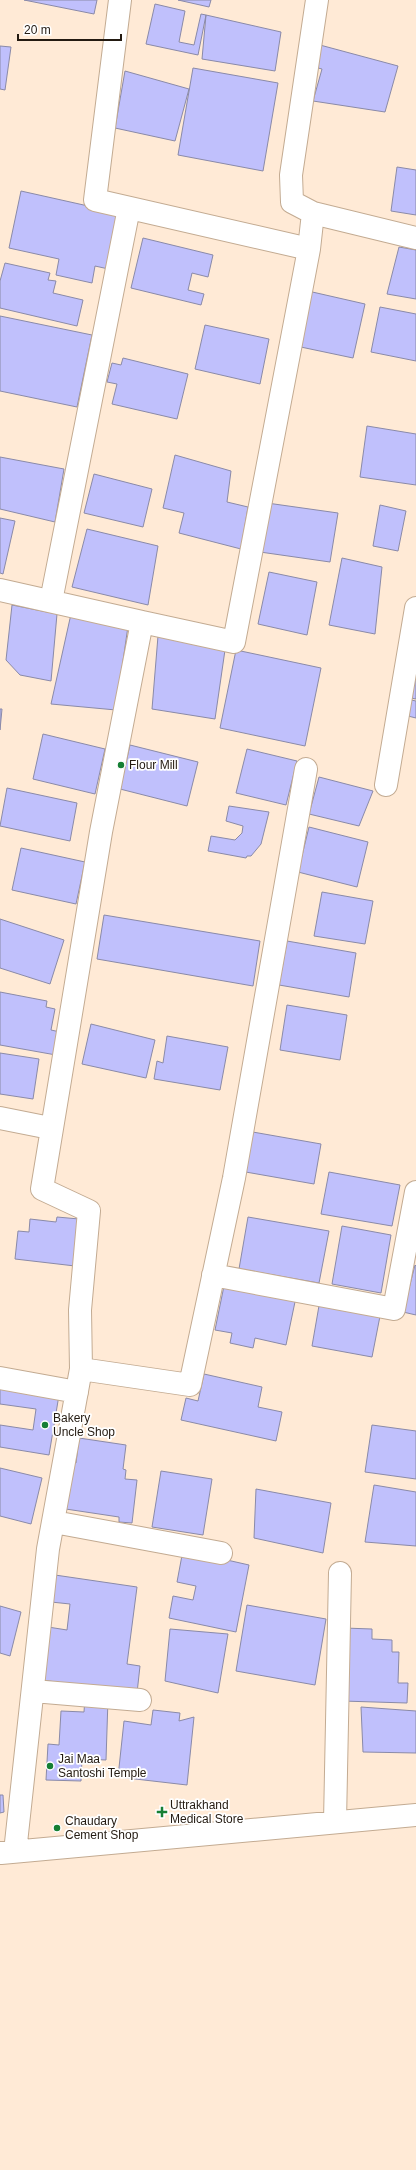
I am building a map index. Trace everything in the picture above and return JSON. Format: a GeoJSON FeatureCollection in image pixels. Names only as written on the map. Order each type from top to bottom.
{"type":"FeatureCollection","features":[{"type":"Feature","properties":{"kind":"street"},"geometry":{"type":"LineString","coordinates":[[120,0],[95,200],[309,249]]}},
{"type":"Feature","properties":{"kind":"street"},"geometry":{"type":"LineString","coordinates":[[317,0],[291,174],[292,202],[313,213],[416,238]]}},
{"type":"Feature","properties":{"kind":"street"},"geometry":{"type":"LineString","coordinates":[[51,601],[129,208]]}},
{"type":"Feature","properties":{"kind":"street"},"geometry":{"type":"LineString","coordinates":[[0,590],[234,642],[309,249],[313,213]]}},
{"type":"Feature","properties":{"kind":"street"},"geometry":{"type":"LineString","coordinates":[[386,785],[416,608]]}},
{"type":"Feature","properties":{"kind":"street"},"geometry":{"type":"LineString","coordinates":[[142,622],[101,832],[50,1128],[42,1189],[89,1211],[80,1310],[80,1369],[48,1549],[33,1691],[7,1853],[416,1815]]}},
{"type":"Feature","properties":{"kind":"street"},"geometry":{"type":"LineString","coordinates":[[80,1369],[190,1384],[260,1039],[306,769]]}},
{"type":"Feature","properties":{"kind":"street"},"geometry":{"type":"LineString","coordinates":[[0,1118],[50,1128]]}},
{"type":"Feature","properties":{"kind":"street"},"geometry":{"type":"LineString","coordinates":[[213,1275],[394,1309],[416,1192]]}},
{"type":"Feature","properties":{"kind":"street"},"geometry":{"type":"LineString","coordinates":[[0,1378],[77,1392]]}},
{"type":"Feature","properties":{"kind":"street"},"geometry":{"type":"LineString","coordinates":[[54,1522],[221,1553]]}},
{"type":"Feature","properties":{"kind":"street"},"geometry":{"type":"LineString","coordinates":[[335,1822],[340,1573]]}},
{"type":"Feature","properties":{"kind":"street"},"geometry":{"type":"LineString","coordinates":[[33,1691],[140,1700]]}},
{"type":"Feature","properties":{"kind":"building"},"geometry":{"type":"Polygon","coordinates":[[[24,0],[97,0],[94,14],[24,0]]]}},
{"type":"Feature","properties":{"kind":"building"},"geometry":{"type":"Polygon","coordinates":[[[178,0],[211,0],[209,7],[178,0]]]}},
{"type":"Feature","properties":{"kind":"building"},"geometry":{"type":"Polygon","coordinates":[[[155,4],[185,11],[179,42],[194,45],[201,14],[206,15],[198,55],[146,44],[155,4]]]}},
{"type":"Feature","properties":{"kind":"building"},"geometry":{"type":"Polygon","coordinates":[[[206,15],[281,32],[275,71],[202,59],[206,15]]]}},
{"type":"Feature","properties":{"kind":"building"},"geometry":{"type":"Polygon","coordinates":[[[320,45],[398,66],[385,112],[313,101],[322,69],[314,67],[320,45]]]}},
{"type":"Feature","properties":{"kind":"building"},"geometry":{"type":"Polygon","coordinates":[[[0,46],[11,47],[5,90],[0,89],[0,46]]]}},
{"type":"Feature","properties":{"kind":"building"},"geometry":{"type":"Polygon","coordinates":[[[193,68],[278,83],[263,171],[178,155],[193,68]]]}},
{"type":"Feature","properties":{"kind":"building"},"geometry":{"type":"Polygon","coordinates":[[[125,71],[189,89],[175,141],[115,128],[125,71]]]}},
{"type":"Feature","properties":{"kind":"building"},"geometry":{"type":"Polygon","coordinates":[[[397,167],[416,170],[416,215],[391,211],[397,167]]]}},
{"type":"Feature","properties":{"kind":"building"},"geometry":{"type":"Polygon","coordinates":[[[21,191],[124,214],[113,270],[95,266],[92,283],[56,275],[59,259],[9,248],[21,191]]]}},
{"type":"Feature","properties":{"kind":"building"},"geometry":{"type":"Polygon","coordinates":[[[143,238],[213,255],[208,277],[192,273],[188,290],[204,294],[201,305],[131,288],[143,238]]]}},
{"type":"Feature","properties":{"kind":"building"},"geometry":{"type":"Polygon","coordinates":[[[399,247],[416,250],[416,299],[387,294],[399,247]]]}},
{"type":"Feature","properties":{"kind":"building"},"geometry":{"type":"Polygon","coordinates":[[[5,263],[50,273],[48,280],[56,281],[53,293],[83,300],[77,326],[0,308],[0,281],[5,263]]]}},
{"type":"Feature","properties":{"kind":"building"},"geometry":{"type":"Polygon","coordinates":[[[308,291],[365,304],[353,358],[296,346],[308,291]]]}},
{"type":"Feature","properties":{"kind":"building"},"geometry":{"type":"Polygon","coordinates":[[[380,307],[416,314],[416,361],[371,352],[380,307]]]}},
{"type":"Feature","properties":{"kind":"building"},"geometry":{"type":"Polygon","coordinates":[[[0,316],[92,335],[77,407],[0,391],[0,316]]]}},
{"type":"Feature","properties":{"kind":"building"},"geometry":{"type":"Polygon","coordinates":[[[205,325],[269,339],[260,384],[195,369],[205,325]]]}},
{"type":"Feature","properties":{"kind":"building"},"geometry":{"type":"Polygon","coordinates":[[[123,358],[188,374],[177,419],[112,404],[117,384],[107,382],[112,363],[121,365],[123,358]]]}},
{"type":"Feature","properties":{"kind":"building"},"geometry":{"type":"Polygon","coordinates":[[[367,426],[416,434],[416,485],[360,477],[367,426]]]}},
{"type":"Feature","properties":{"kind":"building"},"geometry":{"type":"Polygon","coordinates":[[[175,455],[231,471],[227,502],[248,507],[241,549],[179,533],[184,513],[163,508],[175,455]]]}},
{"type":"Feature","properties":{"kind":"building"},"geometry":{"type":"Polygon","coordinates":[[[0,457],[64,469],[55,522],[0,509],[0,457]]]}},
{"type":"Feature","properties":{"kind":"building"},"geometry":{"type":"Polygon","coordinates":[[[94,474],[152,489],[143,527],[84,513],[94,474]]]}},
{"type":"Feature","properties":{"kind":"building"},"geometry":{"type":"Polygon","coordinates":[[[267,503],[338,513],[330,562],[260,552],[267,503]]]}},
{"type":"Feature","properties":{"kind":"building"},"geometry":{"type":"Polygon","coordinates":[[[380,505],[406,511],[398,551],[373,546],[380,505]]]}},
{"type":"Feature","properties":{"kind":"building"},"geometry":{"type":"Polygon","coordinates":[[[0,518],[15,521],[3,574],[0,573],[0,518]]]}},
{"type":"Feature","properties":{"kind":"building"},"geometry":{"type":"Polygon","coordinates":[[[87,529],[158,546],[148,605],[72,587],[87,529]]]}},
{"type":"Feature","properties":{"kind":"building"},"geometry":{"type":"Polygon","coordinates":[[[342,558],[382,567],[375,634],[329,625],[342,558]]]}},
{"type":"Feature","properties":{"kind":"building"},"geometry":{"type":"Polygon","coordinates":[[[269,572],[317,582],[307,635],[258,624],[269,572]]]}},
{"type":"Feature","properties":{"kind":"building"},"geometry":{"type":"Polygon","coordinates":[[[12,605],[57,614],[51,681],[20,675],[6,660],[12,605]]]}},
{"type":"Feature","properties":{"kind":"building"},"geometry":{"type":"Polygon","coordinates":[[[71,614],[128,626],[116,710],[51,704],[71,614]]]}},
{"type":"Feature","properties":{"kind":"building"},"geometry":{"type":"Polygon","coordinates":[[[158,636],[225,650],[215,719],[152,709],[158,636]]]}},
{"type":"Feature","properties":{"kind":"building"},"geometry":{"type":"Polygon","coordinates":[[[236,650],[321,668],[305,746],[220,728],[236,650]]]}},
{"type":"Feature","properties":{"kind":"building"},"geometry":{"type":"Polygon","coordinates":[[[416,671],[416,699],[405,697],[416,671]]]}},
{"type":"Feature","properties":{"kind":"building"},"geometry":{"type":"Polygon","coordinates":[[[411,700],[416,701],[416,718],[408,716],[411,700]]]}},
{"type":"Feature","properties":{"kind":"building"},"geometry":{"type":"Polygon","coordinates":[[[0,709],[2,709],[0,730],[0,709]]]}},
{"type":"Feature","properties":{"kind":"building"},"geometry":{"type":"Polygon","coordinates":[[[43,734],[105,749],[95,794],[33,779],[43,734]]]}},
{"type":"Feature","properties":{"kind":"building"},"geometry":{"type":"Polygon","coordinates":[[[130,745],[198,762],[187,806],[120,789],[130,745]]]}},
{"type":"Feature","properties":{"kind":"building"},"geometry":{"type":"Polygon","coordinates":[[[247,749],[297,761],[286,805],[236,793],[247,749]]]}},
{"type":"Feature","properties":{"kind":"building"},"geometry":{"type":"Polygon","coordinates":[[[319,777],[373,791],[359,826],[309,814],[319,777]]]}},
{"type":"Feature","properties":{"kind":"building"},"geometry":{"type":"Polygon","coordinates":[[[7,788],[77,803],[70,841],[0,826],[7,788]]]}},
{"type":"Feature","properties":{"kind":"building"},"geometry":{"type":"Polygon","coordinates":[[[229,806],[269,812],[261,844],[251,856],[247,856],[246,858],[208,851],[211,836],[235,840],[242,833],[243,826],[226,821],[229,806]]]}},
{"type":"Feature","properties":{"kind":"building"},"geometry":{"type":"Polygon","coordinates":[[[309,827],[368,842],[357,887],[298,872],[309,827]]]}},
{"type":"Feature","properties":{"kind":"building"},"geometry":{"type":"Polygon","coordinates":[[[21,848],[85,862],[76,904],[12,890],[21,848]]]}},
{"type":"Feature","properties":{"kind":"building"},"geometry":{"type":"Polygon","coordinates":[[[322,892],[373,901],[365,944],[314,936],[322,892]]]}},
{"type":"Feature","properties":{"kind":"building"},"geometry":{"type":"Polygon","coordinates":[[[104,915],[260,941],[253,986],[97,959],[104,915]]]}},
{"type":"Feature","properties":{"kind":"building"},"geometry":{"type":"Polygon","coordinates":[[[0,919],[64,940],[50,984],[0,968],[0,919]]]}},
{"type":"Feature","properties":{"kind":"building"},"geometry":{"type":"Polygon","coordinates":[[[287,941],[356,953],[349,997],[279,985],[287,941]]]}},
{"type":"Feature","properties":{"kind":"building"},"geometry":{"type":"Polygon","coordinates":[[[0,992],[47,1001],[46,1007],[55,1009],[51,1030],[60,1032],[56,1055],[0,1045],[0,992]]]}},
{"type":"Feature","properties":{"kind":"building"},"geometry":{"type":"Polygon","coordinates":[[[287,1005],[347,1015],[340,1060],[280,1050],[287,1005]]]}},
{"type":"Feature","properties":{"kind":"building"},"geometry":{"type":"Polygon","coordinates":[[[91,1024],[155,1040],[146,1078],[82,1064],[91,1024]]]}},
{"type":"Feature","properties":{"kind":"building"},"geometry":{"type":"Polygon","coordinates":[[[167,1036],[228,1047],[220,1090],[154,1079],[157,1061],[163,1063],[167,1036]]]}},
{"type":"Feature","properties":{"kind":"building"},"geometry":{"type":"Polygon","coordinates":[[[0,1053],[39,1059],[33,1099],[0,1094],[0,1053]]]}},
{"type":"Feature","properties":{"kind":"building"},"geometry":{"type":"Polygon","coordinates":[[[247,1131],[321,1144],[314,1184],[240,1171],[247,1131]]]}},
{"type":"Feature","properties":{"kind":"building"},"geometry":{"type":"Polygon","coordinates":[[[329,1172],[400,1185],[392,1226],[321,1214],[329,1172]]]}},
{"type":"Feature","properties":{"kind":"building"},"geometry":{"type":"Polygon","coordinates":[[[57,1217],[79,1219],[75,1266],[15,1259],[18,1231],[29,1232],[30,1219],[56,1222],[57,1217]]]}},
{"type":"Feature","properties":{"kind":"building"},"geometry":{"type":"Polygon","coordinates":[[[248,1217],[329,1231],[319,1283],[239,1269],[248,1217]]]}},
{"type":"Feature","properties":{"kind":"building"},"geometry":{"type":"Polygon","coordinates":[[[342,1226],[391,1235],[381,1293],[332,1284],[342,1226]]]}},
{"type":"Feature","properties":{"kind":"building"},"geometry":{"type":"Polygon","coordinates":[[[415,1265],[416,1266],[416,1315],[403,1312],[415,1265]]]}},
{"type":"Feature","properties":{"kind":"building"},"geometry":{"type":"Polygon","coordinates":[[[225,1281],[296,1297],[286,1345],[255,1338],[253,1348],[230,1343],[232,1333],[215,1330],[225,1281]]]}},
{"type":"Feature","properties":{"kind":"building"},"geometry":{"type":"Polygon","coordinates":[[[320,1300],[381,1311],[372,1357],[312,1346],[320,1300]]]}},
{"type":"Feature","properties":{"kind":"building"},"geometry":{"type":"Polygon","coordinates":[[[204,1374],[262,1387],[258,1407],[282,1412],[276,1441],[181,1420],[186,1398],[198,1401],[204,1374]]]}},
{"type":"Feature","properties":{"kind":"building"},"geometry":{"type":"Polygon","coordinates":[[[0,1381],[60,1389],[49,1455],[0,1447],[0,1425],[33,1430],[36,1409],[0,1404],[0,1381]]]}},
{"type":"Feature","properties":{"kind":"building"},"geometry":{"type":"Polygon","coordinates":[[[372,1425],[416,1431],[416,1479],[365,1472],[372,1425]]]}},
{"type":"Feature","properties":{"kind":"building"},"geometry":{"type":"Polygon","coordinates":[[[79,1438],[126,1445],[123,1469],[126,1470],[125,1479],[137,1480],[132,1523],[119,1522],[119,1517],[59,1508],[66,1461],[76,1463],[79,1438]]]}},
{"type":"Feature","properties":{"kind":"building"},"geometry":{"type":"Polygon","coordinates":[[[0,1468],[42,1478],[31,1524],[0,1516],[0,1468]]]}},
{"type":"Feature","properties":{"kind":"building"},"geometry":{"type":"Polygon","coordinates":[[[161,1471],[212,1479],[203,1535],[152,1527],[161,1471]]]}},
{"type":"Feature","properties":{"kind":"building"},"geometry":{"type":"Polygon","coordinates":[[[374,1485],[416,1492],[416,1546],[365,1542],[374,1485]]]}},
{"type":"Feature","properties":{"kind":"building"},"geometry":{"type":"Polygon","coordinates":[[[256,1489],[331,1503],[323,1553],[254,1538],[256,1489]]]}},
{"type":"Feature","properties":{"kind":"building"},"geometry":{"type":"Polygon","coordinates":[[[183,1550],[249,1565],[236,1632],[169,1618],[173,1596],[193,1600],[196,1586],[177,1582],[183,1550]]]}},
{"type":"Feature","properties":{"kind":"building"},"geometry":{"type":"Polygon","coordinates":[[[55,1575],[137,1587],[127,1664],[140,1666],[137,1693],[41,1680],[48,1627],[67,1630],[70,1604],[51,1602],[55,1575]]]}},
{"type":"Feature","properties":{"kind":"building"},"geometry":{"type":"Polygon","coordinates":[[[247,1605],[326,1619],[315,1685],[236,1671],[247,1605]]]}},
{"type":"Feature","properties":{"kind":"building"},"geometry":{"type":"Polygon","coordinates":[[[0,1606],[21,1612],[10,1656],[0,1653],[0,1606]]]}},
{"type":"Feature","properties":{"kind":"building"},"geometry":{"type":"Polygon","coordinates":[[[344,1628],[372,1629],[372,1639],[392,1640],[392,1652],[399,1652],[398,1683],[408,1683],[407,1703],[342,1701],[344,1628]]]}},
{"type":"Feature","properties":{"kind":"building"},"geometry":{"type":"Polygon","coordinates":[[[170,1629],[228,1634],[218,1693],[165,1681],[170,1629]]]}},
{"type":"Feature","properties":{"kind":"building"},"geometry":{"type":"Polygon","coordinates":[[[85,1697],[108,1699],[106,1760],[82,1759],[81,1781],[46,1780],[48,1744],[59,1745],[61,1711],[84,1712],[85,1697]]]}},
{"type":"Feature","properties":{"kind":"building"},"geometry":{"type":"Polygon","coordinates":[[[361,1707],[416,1711],[416,1753],[363,1752],[361,1707]]]}},
{"type":"Feature","properties":{"kind":"building"},"geometry":{"type":"Polygon","coordinates":[[[153,1710],[180,1713],[179,1721],[194,1717],[187,1785],[118,1777],[124,1721],[151,1725],[153,1710]]]}},
{"type":"Feature","properties":{"kind":"building"},"geometry":{"type":"Polygon","coordinates":[[[0,1795],[3,1795],[4,1812],[0,1813],[0,1795]]]}},
{"type":"Feature","properties":{"kind":"place","name":"Flour Mill"},"geometry":{"type":"Point","coordinates":[121,765]}},
{"type":"Feature","properties":{"kind":"place","name":"Bakery Uncle Shop"},"geometry":{"type":"Point","coordinates":[45,1425]}},
{"type":"Feature","properties":{"kind":"place","name":"Jai Maa Santoshi Temple"},"geometry":{"type":"Point","coordinates":[50,1766]}},
{"type":"Feature","properties":{"kind":"place","name":"Uttrakhand Medical Store"},"geometry":{"type":"Point","coordinates":[162,1812]}},
{"type":"Feature","properties":{"kind":"place","name":"Chaudary Cement Shop"},"geometry":{"type":"Point","coordinates":[57,1828]}}]}
